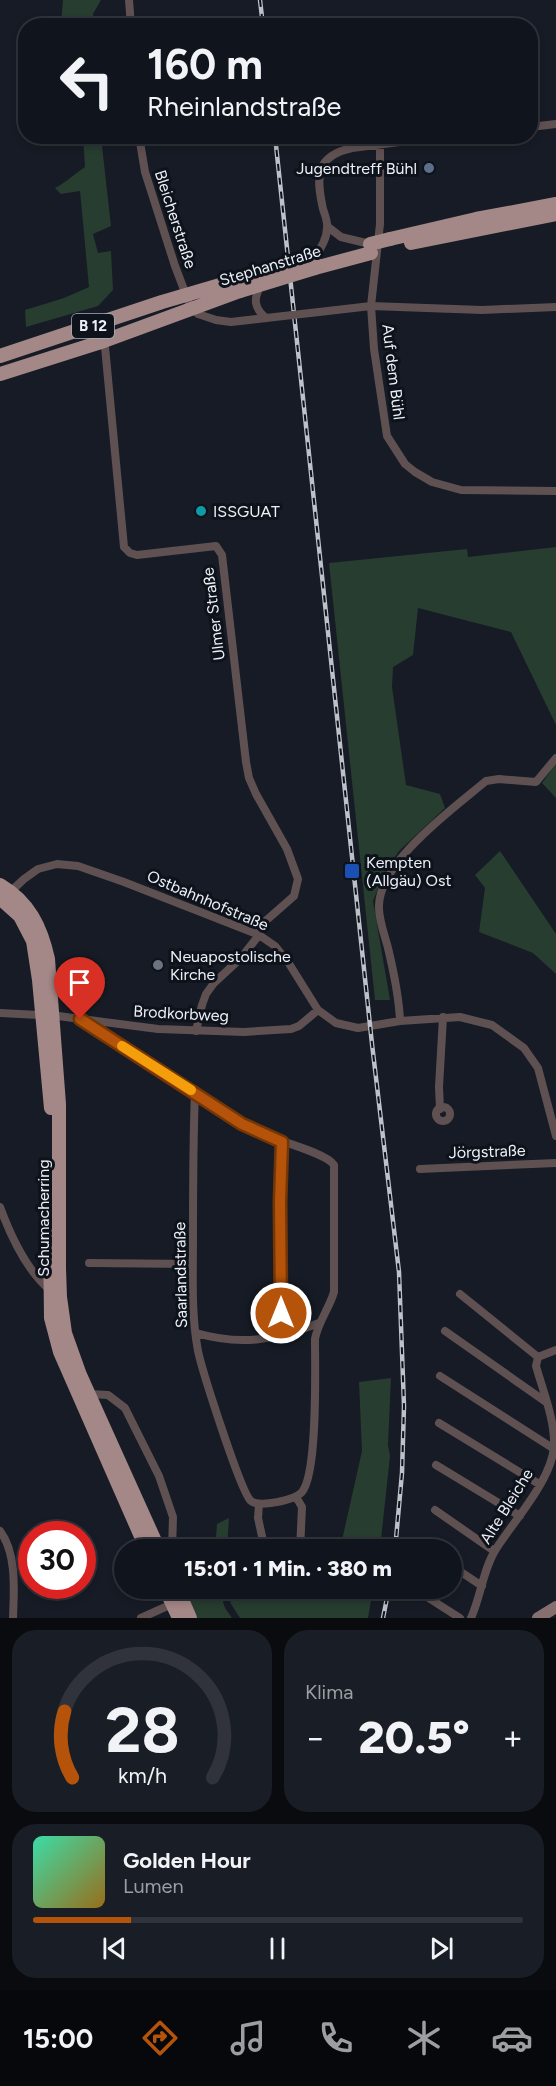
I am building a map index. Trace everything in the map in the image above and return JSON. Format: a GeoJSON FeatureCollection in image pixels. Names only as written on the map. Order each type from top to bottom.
{"type":"FeatureCollection","features":[{"type":"Feature","properties":{"kind":"main road","name":"Stephanstraße"},"geometry":{"type":"LineString","coordinates":[[0,374],[104,341],[191,308],[238,286],[315,263],[390,244],[554,209]]}},
{"type":"Feature","properties":{"kind":"main road","name":"Stephanstraße"},"geometry":{"type":"LineString","coordinates":[[0,356],[186,295],[261,284],[315,263]]}},
{"type":"Feature","properties":{"kind":"main road","name":"Schumacherring"},"geometry":{"type":"LineString","coordinates":[[3,893],[20,916],[33,941],[48,1016],[54,1262],[65,1333],[69,1349],[154,1539]]}},
{"type":"Feature","properties":{"kind":"main road","name":"Schumacherring"},"geometry":{"type":"LineString","coordinates":[[54,1262],[50,1290],[51,1318],[60,1352],[142,1539]]}},
{"type":"Feature","properties":{"kind":"main road"},"geometry":{"type":"LineString","coordinates":[[170,1599],[179,1618]]}},
{"type":"Feature","properties":{"kind":"main road"},"geometry":{"type":"LineString","coordinates":[[182,1599],[190,1618]]}},
{"type":"Feature","properties":{"kind":"street"},"geometry":{"type":"LineString","coordinates":[[129,0],[130,18]]}},
{"type":"Feature","properties":{"kind":"street"},"geometry":{"type":"LineString","coordinates":[[538,127],[556,124]]}},
{"type":"Feature","properties":{"kind":"street","name":"Bleicherstraße"},"geometry":{"type":"LineString","coordinates":[[140,144],[145,171],[191,308]]}},
{"type":"Feature","properties":{"kind":"street"},"geometry":{"type":"LineString","coordinates":[[191,308],[198,314],[231,322],[371,306],[380,224],[380,144],[338,151],[330,155],[322,164],[319,174],[319,191],[328,227],[315,263]]}},
{"type":"Feature","properties":{"kind":"street"},"geometry":{"type":"LineString","coordinates":[[328,227],[341,237],[370,249]]}},
{"type":"Feature","properties":{"kind":"street"},"geometry":{"type":"LineString","coordinates":[[261,284],[257,291],[256,301],[258,311],[266,318]]}},
{"type":"Feature","properties":{"kind":"street","name":"Auf dem Bühl"},"geometry":{"type":"LineString","coordinates":[[556,307],[482,310],[371,306],[374,349],[387,436],[405,464],[423,478],[460,490],[556,491]]}},
{"type":"Feature","properties":{"kind":"street","name":"Ulmer Straße"},"geometry":{"type":"LineString","coordinates":[[99,324],[104,341],[124,547],[130,553],[137,555],[216,546],[222,555],[249,778],[287,849],[296,868],[298,879],[294,896],[256,934]]}},
{"type":"Feature","properties":{"kind":"street"},"geometry":{"type":"LineString","coordinates":[[400,1021],[398,991],[379,911],[380,896],[386,880],[408,849],[486,781],[499,779],[536,782],[556,758]]}},
{"type":"Feature","properties":{"kind":"street","name":"Ostbahnhofstraße"},"geometry":{"type":"LineString","coordinates":[[3,893],[46,866],[57,864],[78,866],[256,934],[275,946],[288,962],[318,1010],[336,1023],[358,1028],[400,1021],[460,1017],[492,1024],[524,1048],[538,1068],[556,1136]]}},
{"type":"Feature","properties":{"kind":"street"},"geometry":{"type":"LineString","coordinates":[[196,1031],[206,994],[214,983],[241,958],[256,934]]}},
{"type":"Feature","properties":{"kind":"street","name":"Brodkorbweg"},"geometry":{"type":"LineString","coordinates":[[0,1012],[196,1031],[291,1029],[299,1026],[318,1010]]}},
{"type":"Feature","properties":{"kind":"street"},"geometry":{"type":"LineString","coordinates":[[440,1109],[443,1017]]}},
{"type":"Feature","properties":{"kind":"street"},"geometry":{"type":"LineString","coordinates":[[80,1019],[242,1124],[282,1142],[322,1155],[334,1165],[334,1292],[315,1339],[316,1403],[309,1474],[299,1495],[302,1507],[301,1539]]}},
{"type":"Feature","properties":{"kind":"street","name":"Saarlandstraße"},"geometry":{"type":"LineString","coordinates":[[195,1092],[193,1315],[199,1353],[226,1440],[247,1497],[251,1502],[259,1504]]}},
{"type":"Feature","properties":{"kind":"street"},"geometry":{"type":"LineString","coordinates":[[281,1335],[282,1142]]}},
{"type":"Feature","properties":{"kind":"street","name":"Jörgstraße"},"geometry":{"type":"LineString","coordinates":[[420,1169],[556,1163]]}},
{"type":"Feature","properties":{"kind":"street"},"geometry":{"type":"LineString","coordinates":[[0,1207],[25,1261],[50,1290]]}},
{"type":"Feature","properties":{"kind":"street"},"geometry":{"type":"LineString","coordinates":[[89,1263],[193,1264]]}},
{"type":"Feature","properties":{"kind":"street"},"geometry":{"type":"LineString","coordinates":[[460,1294],[538,1357],[556,1350]]}},
{"type":"Feature","properties":{"kind":"street"},"geometry":{"type":"LineString","coordinates":[[196,1333],[230,1341],[250,1341],[281,1335],[320,1323]]}},
{"type":"Feature","properties":{"kind":"street"},"geometry":{"type":"LineString","coordinates":[[445,1331],[546,1402]]}},
{"type":"Feature","properties":{"kind":"street","name":"Alte Bleiche"},"geometry":{"type":"LineString","coordinates":[[471,1618],[494,1551],[520,1516],[539,1484],[554,1449],[554,1435],[536,1366],[538,1357]]}},
{"type":"Feature","properties":{"kind":"street"},"geometry":{"type":"LineString","coordinates":[[440,1376],[554,1449]]}},
{"type":"Feature","properties":{"kind":"street"},"geometry":{"type":"LineString","coordinates":[[89,1394],[108,1395],[125,1408],[159,1476],[173,1517],[172,1539]]}},
{"type":"Feature","properties":{"kind":"street"},"geometry":{"type":"LineString","coordinates":[[439,1423],[539,1484]]}},
{"type":"Feature","properties":{"kind":"street"},"geometry":{"type":"LineString","coordinates":[[436,1465],[520,1516]]}},
{"type":"Feature","properties":{"kind":"street"},"geometry":{"type":"LineString","coordinates":[[263,1539],[258,1518],[259,1504],[273,1503],[299,1495]]}},
{"type":"Feature","properties":{"kind":"street"},"geometry":{"type":"LineString","coordinates":[[435,1510],[494,1551]]}},
{"type":"Feature","properties":{"kind":"street"},"geometry":{"type":"LineString","coordinates":[[0,1531],[10,1549],[13,1618]]}},
{"type":"Feature","properties":{"kind":"street"},"geometry":{"type":"LineString","coordinates":[[462,1573],[482,1586]]}},
{"type":"Feature","properties":{"kind":"street"},"geometry":{"type":"LineString","coordinates":[[430,1599],[460,1618]]}},
{"type":"Feature","properties":{"kind":"street"},"geometry":{"type":"LineString","coordinates":[[141,1618],[172,1604]]}},
{"type":"Feature","properties":{"kind":"street"},"geometry":{"type":"LineString","coordinates":[[538,1618],[556,1607]]}},
{"type":"Feature","properties":{"kind":"green space"},"geometry":{"type":"Polygon","coordinates":[[[63,0],[101,0],[93,14],[93,18],[62,18],[63,0]]]}},
{"type":"Feature","properties":{"kind":"green space"},"geometry":{"type":"Polygon","coordinates":[[[83,144],[102,144],[111,226],[93,234],[98,253],[111,251],[113,290],[98,306],[26,327],[25,310],[64,298],[89,287],[80,191],[61,194],[55,188],[85,167],[83,144]]]}},
{"type":"Feature","properties":{"kind":"green space"},"geometry":{"type":"Polygon","coordinates":[[[556,547],[556,725],[511,632],[418,608],[413,655],[393,667],[392,687],[406,785],[440,794],[445,808],[399,851],[384,874],[373,901],[390,1000],[375,1000],[329,563],[467,549],[468,557],[556,547]]]}},
{"type":"Feature","properties":{"kind":"green space"},"geometry":{"type":"Polygon","coordinates":[[[556,764],[556,798],[542,783],[556,764]]]}},
{"type":"Feature","properties":{"kind":"green space"},"geometry":{"type":"Polygon","coordinates":[[[500,851],[556,934],[556,974],[533,953],[479,932],[485,888],[475,875],[500,851]]]}},
{"type":"Feature","properties":{"kind":"green space"},"geometry":{"type":"Polygon","coordinates":[[[391,1378],[388,1445],[390,1456],[381,1539],[342,1539],[362,1451],[359,1382],[391,1378]]]}},
{"type":"Feature","properties":{"kind":"green space"},"geometry":{"type":"Polygon","coordinates":[[[229,1518],[228,1539],[216,1539],[217,1524],[229,1518]]]}},
{"type":"Feature","properties":{"kind":"green space"},"geometry":{"type":"Polygon","coordinates":[[[188,1599],[222,1599],[232,1618],[197,1618],[188,1599]]]}},
{"type":"Feature","properties":{"kind":"green space"},"geometry":{"type":"Polygon","coordinates":[[[230,1599],[371,1599],[368,1618],[240,1618],[230,1599]]]}},
{"type":"Feature","properties":{"kind":"railway"},"geometry":{"type":"LineString","coordinates":[[260,0],[262,18]]}},
{"type":"Feature","properties":{"kind":"railway"},"geometry":{"type":"LineString","coordinates":[[276,144],[372,1044],[399,1272],[404,1406],[402,1473],[396,1539]]}},
{"type":"Feature","properties":{"kind":"railway"},"geometry":{"type":"LineString","coordinates":[[383,1618],[387,1599]]}},
{"type":"Feature","properties":{"kind":"slow traffic"},"geometry":{"type":"LineString","coordinates":[[122,1046],[191,1090]]}},
{"type":"Feature","properties":{"kind":"place","name":"Jugendtreff Bühl"},"geometry":{"type":"Point","coordinates":[429,168]}},
{"type":"Feature","properties":{"kind":"place","name":"ISSGUAT"},"geometry":{"type":"Point","coordinates":[201,511]}},
{"type":"Feature","properties":{"kind":"place","name":"Kempten (Allgäu) Ost"},"geometry":{"type":"Point","coordinates":[352,871]}},
{"type":"Feature","properties":{"kind":"place","name":"Neuapostolische Kirche"},"geometry":{"type":"Point","coordinates":[158,965]}},
{"type":"Feature","properties":{"kind":"route"},"geometry":{"type":"LineString","coordinates":[[80,1019],[242,1124],[282,1142],[281,1313]]}}]}
